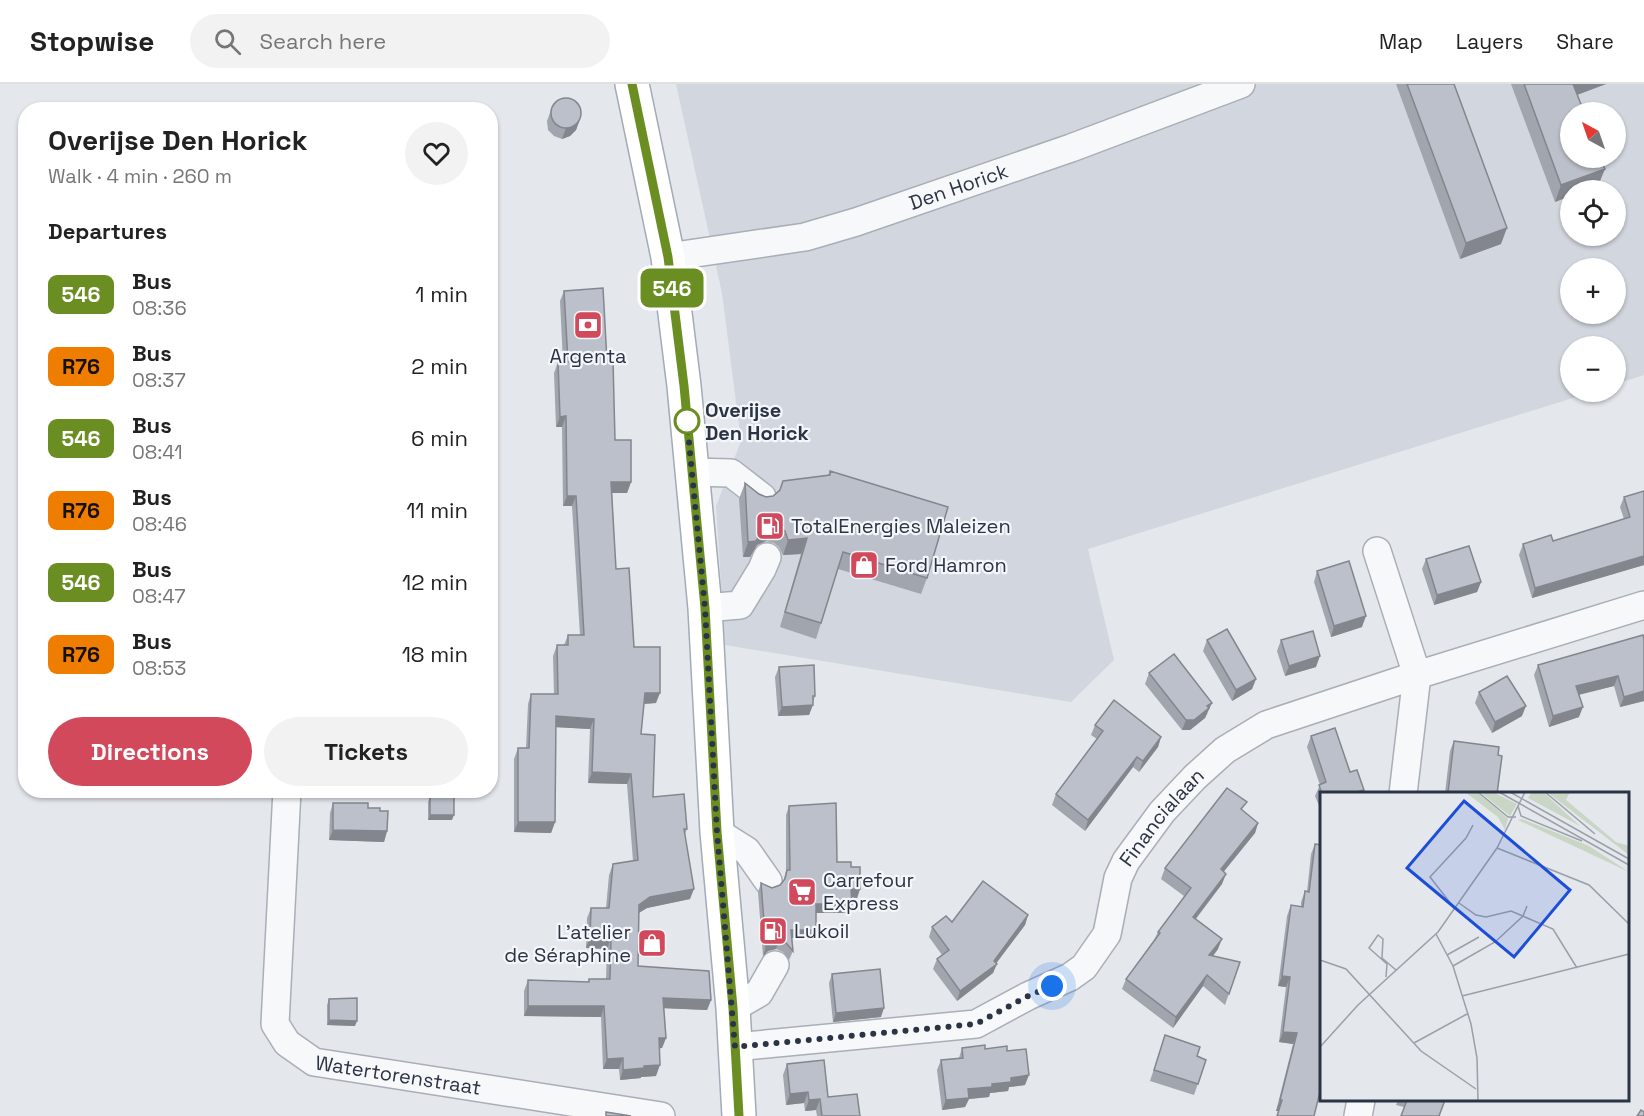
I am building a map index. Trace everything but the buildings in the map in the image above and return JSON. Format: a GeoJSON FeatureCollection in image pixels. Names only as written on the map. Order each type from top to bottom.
{"type":"FeatureCollection","features":[{"type":"Feature","properties":{"kind":"main road"},"geometry":{"type":"LineString","coordinates":[[632,84],[668,257],[692,472],[705,608],[717,832],[740,1116]]}},
{"type":"Feature","properties":{"kind":"street","name":"Den Horick"},"geometry":{"type":"LineString","coordinates":[[668,257],[805,237],[856,222],[1071,148],[1240,84]]}},
{"type":"Feature","properties":{"kind":"street"},"geometry":{"type":"LineString","coordinates":[[692,472],[731,473],[762,497]]}},
{"type":"Feature","properties":{"kind":"street"},"geometry":{"type":"LineString","coordinates":[[1377,551],[1417,675],[1403,792]]}},
{"type":"Feature","properties":{"kind":"street"},"geometry":{"type":"LineString","coordinates":[[705,608],[740,605],[762,569],[767,556]]}},
{"type":"Feature","properties":{"kind":"street","name":"Financialaan"},"geometry":{"type":"LineString","coordinates":[[735,1047],[976,1024],[1084,968],[1107,934],[1118,878],[1126,861],[1162,812],[1225,750],[1266,725],[1417,675],[1644,605]]}},
{"type":"Feature","properties":{"kind":"street","name":"Watertorenstraat"},"geometry":{"type":"LineString","coordinates":[[287,798],[275,1024],[286,1043],[314,1062],[661,1116]]}},
{"type":"Feature","properties":{"kind":"street"},"geometry":{"type":"LineString","coordinates":[[717,832],[747,850],[768,880]]}},
{"type":"Feature","properties":{"kind":"street"},"geometry":{"type":"LineString","coordinates":[[733,1008],[759,993],[775,965]]}},
{"type":"Feature","properties":{"kind":"street"},"geometry":{"type":"LineString","coordinates":[[1358,1116],[1361,1101]]}},
{"type":"Feature","properties":{"kind":"shaded area"},"geometry":{"type":"Polygon","coordinates":[[[676,84],[1644,84],[1644,375],[1626,381],[1626,336],[1560,336],[1560,402],[1088,549],[1114,660],[1071,702],[725,645],[716,506],[741,441],[722,293],[676,84]]]}},
{"type":"Feature","properties":{"kind":"bus line","name":"546"},"geometry":{"type":"LineString","coordinates":[[632,84],[668,257],[684,386],[705,608],[717,832],[733,1008],[739,1116]]}},
{"type":"Feature","properties":{"kind":"place","name":"Argenta"},"geometry":{"type":"Point","coordinates":[588,325]}},
{"type":"Feature","properties":{"kind":"place","name":"Overijse Den Horick"},"geometry":{"type":"Point","coordinates":[687,421]}},
{"type":"Feature","properties":{"kind":"place","name":"TotalEnergies Maleizen"},"geometry":{"type":"Point","coordinates":[770,526]}},
{"type":"Feature","properties":{"kind":"place","name":"Ford Hamron"},"geometry":{"type":"Point","coordinates":[864,565]}},
{"type":"Feature","properties":{"kind":"place","name":"Carrefour Express"},"geometry":{"type":"Point","coordinates":[802,892]}},
{"type":"Feature","properties":{"kind":"place","name":"Lukoil"},"geometry":{"type":"Point","coordinates":[773,931]}},
{"type":"Feature","properties":{"kind":"place","name":"L'atelier de Séraphine"},"geometry":{"type":"Point","coordinates":[652,943]}},
{"type":"Feature","properties":{"kind":"route"},"geometry":{"type":"LineString","coordinates":[[687,421],[705,608],[717,832],[735,1047],[976,1024],[1052,986]]}}]}
